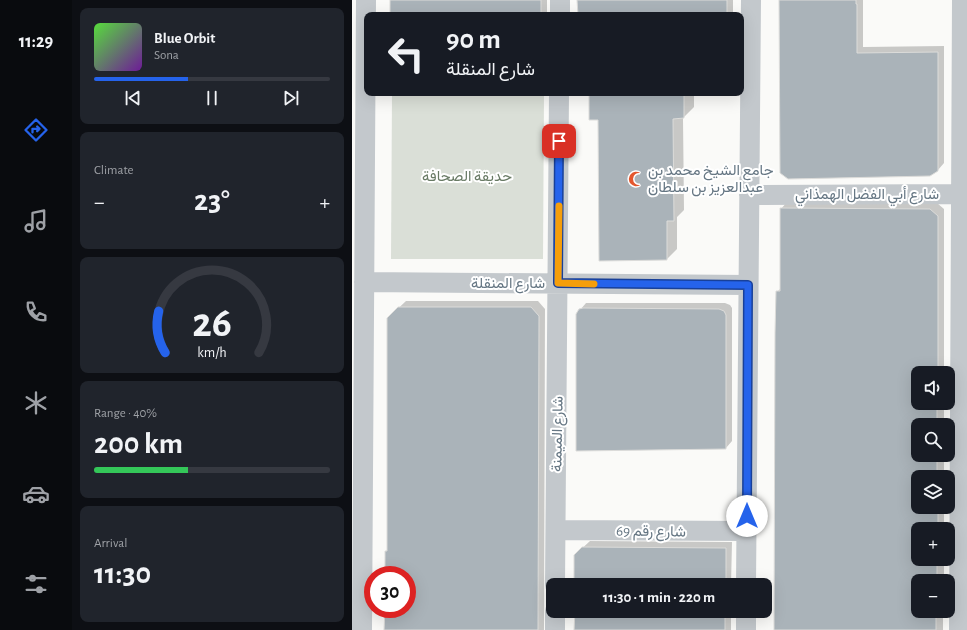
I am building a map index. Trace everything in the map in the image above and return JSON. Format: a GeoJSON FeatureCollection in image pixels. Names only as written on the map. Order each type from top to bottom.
{"type":"FeatureCollection","features":[{"type":"Feature","properties":{"kind":"street"},"geometry":{"type":"LineString","coordinates":[[366,0],[366,12]]}},
{"type":"Feature","properties":{"kind":"street"},"geometry":{"type":"LineString","coordinates":[[560,0],[560,12]]}},
{"type":"Feature","properties":{"kind":"street"},"geometry":{"type":"LineString","coordinates":[[746,578],[749,195],[746,45],[751,0]]}},
{"type":"Feature","properties":{"kind":"street"},"geometry":{"type":"LineString","coordinates":[[959,630],[960,194],[964,36],[962,0]]}},
{"type":"Feature","properties":{"kind":"street"},"geometry":{"type":"LineString","coordinates":[[362,630],[364,282],[358,190],[364,82]]}},
{"type":"Feature","properties":{"kind":"street","name":"شارع الميمنة"},"geometry":{"type":"LineString","coordinates":[[555,578],[559,96]]}},
{"type":"Feature","properties":{"kind":"street","name":"شارع أبي الفضل الهمذاني"},"geometry":{"type":"LineString","coordinates":[[749,195],[960,194]]}},
{"type":"Feature","properties":{"kind":"street","name":"شارع المنقلة"},"geometry":{"type":"LineString","coordinates":[[364,282],[748,285]]}},
{"type":"Feature","properties":{"kind":"street","name":"شارع رقم 69"},"geometry":{"type":"LineString","coordinates":[[556,530],[747,531]]}},
{"type":"Feature","properties":{"kind":"street"},"geometry":{"type":"LineString","coordinates":[[555,618],[555,630]]}},
{"type":"Feature","properties":{"kind":"street"},"geometry":{"type":"LineString","coordinates":[[746,618],[746,630]]}},
{"type":"Feature","properties":{"kind":"green space","name":"حديقة الصحافة"},"geometry":{"type":"Polygon","coordinates":[[[392,96],[544,96],[543,259],[391,259],[392,96]]]}},
{"type":"Feature","properties":{"kind":"building"},"geometry":{"type":"Polygon","coordinates":[[[390,0],[541,0],[541,12],[390,12],[390,0]]]}},
{"type":"Feature","properties":{"kind":"building"},"geometry":{"type":"Polygon","coordinates":[[[577,0],[727,0],[727,12],[578,12],[577,0]]]}},
{"type":"Feature","properties":{"kind":"building"},"geometry":{"type":"Polygon","coordinates":[[[779,0],[856,0],[857,53],[938,52],[938,171],[930,176],[788,179],[780,173],[779,0]]]}},
{"type":"Feature","properties":{"kind":"building","name":"جامع الشيخ محمد بن عبدالعزيز بن سلطان"},"geometry":{"type":"Polygon","coordinates":[[[589,96],[684,96],[684,118],[673,119],[674,221],[667,221],[667,260],[599,261],[598,120],[589,120],[589,96]]]}},
{"type":"Feature","properties":{"kind":"building"},"geometry":{"type":"Polygon","coordinates":[[[780,208],[930,209],[938,216],[938,366],[911,366],[911,410],[937,410],[937,418],[911,418],[911,462],[937,462],[937,470],[911,470],[911,514],[938,514],[938,522],[911,522],[911,566],[937,566],[937,574],[911,574],[911,618],[936,618],[936,630],[774,630],[775,333],[776,291],[780,291],[780,208]]]}},
{"type":"Feature","properties":{"kind":"building"},"geometry":{"type":"Polygon","coordinates":[[[398,307],[531,307],[539,316],[538,630],[384,630],[385,618],[416,618],[416,566],[385,566],[385,551],[387,551],[387,318],[398,307]]]}},
{"type":"Feature","properties":{"kind":"building"},"geometry":{"type":"Polygon","coordinates":[[[579,309],[719,309],[724,311],[726,315],[726,449],[576,451],[576,314],[579,309]]]}},
{"type":"Feature","properties":{"kind":"building"},"geometry":{"type":"Polygon","coordinates":[[[582,547],[726,548],[726,578],[574,578],[574,555],[582,547]]]}},
{"type":"Feature","properties":{"kind":"building"},"geometry":{"type":"Polygon","coordinates":[[[575,618],[725,618],[725,630],[574,630],[575,618]]]}},
{"type":"Feature","properties":{"kind":"slow traffic"},"geometry":{"type":"LineString","coordinates":[[559,206],[558,283],[594,284]]}},
{"type":"Feature","properties":{"kind":"place","name":"جامع الشيخ محمد بن عبدالعزيز بن سلطان"},"geometry":{"type":"Point","coordinates":[636,179]}},
{"type":"Feature","properties":{"kind":"route"},"geometry":{"type":"LineString","coordinates":[[559,141],[558,283],[748,285],[747,516]]}}]}
